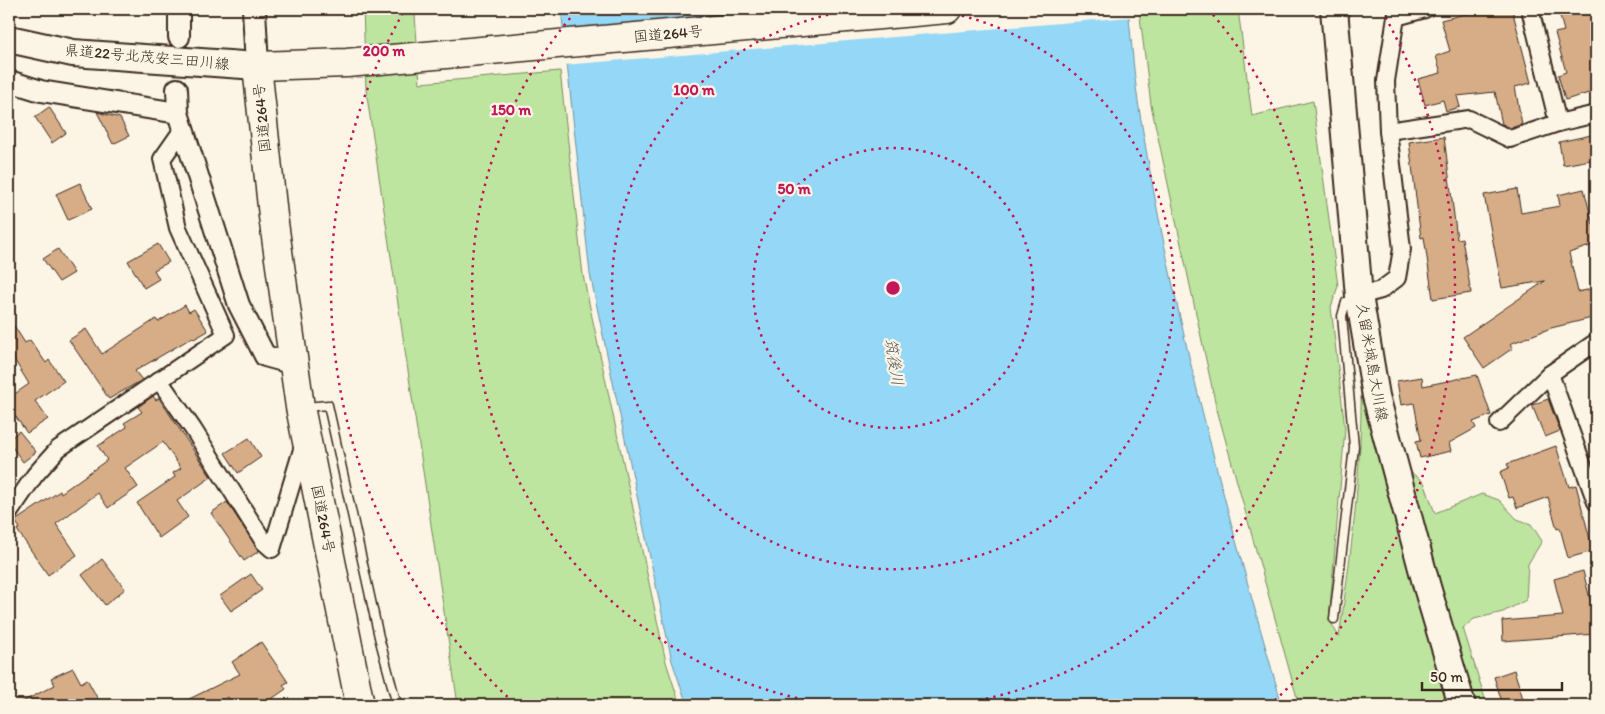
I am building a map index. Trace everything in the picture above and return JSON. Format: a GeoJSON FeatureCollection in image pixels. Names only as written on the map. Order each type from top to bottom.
{"type":"FeatureCollection","features":[{"type":"Feature","properties":{"kind":"highway","name":"国道264号"},"geometry":{"type":"LineString","coordinates":[[360,705],[300,407],[273,216],[257,66],[347,63],[947,9]]}},
{"type":"Feature","properties":{"kind":"main road"},"geometry":{"type":"LineString","coordinates":[[254,9],[257,66]]}},
{"type":"Feature","properties":{"kind":"main road","name":"久留米城島大川線"},"geometry":{"type":"LineString","coordinates":[[1334,9],[1359,296],[1376,396],[1462,705]]}},
{"type":"Feature","properties":{"kind":"main road","name":"県道22号北茂安三田川線"},"geometry":{"type":"LineString","coordinates":[[9,39],[73,53],[257,66]]}},
{"type":"Feature","properties":{"kind":"street"},"geometry":{"type":"LineString","coordinates":[[179,9],[179,37]]}},
{"type":"Feature","properties":{"kind":"street"},"geometry":{"type":"LineString","coordinates":[[1359,296],[1381,290],[1397,278],[1402,249],[1388,131],[1386,81],[1396,13],[1425,9]]}},
{"type":"Feature","properties":{"kind":"street"},"geometry":{"type":"LineString","coordinates":[[1530,9],[1558,123]]}},
{"type":"Feature","properties":{"kind":"street"},"geometry":{"type":"LineString","coordinates":[[9,81],[41,91],[181,121]]}},
{"type":"Feature","properties":{"kind":"street"},"geometry":{"type":"LineString","coordinates":[[177,89],[181,121],[238,305],[265,356],[294,364]]}},
{"type":"Feature","properties":{"kind":"street"},"geometry":{"type":"LineString","coordinates":[[1388,131],[1469,119],[1510,139],[1558,123],[1596,114]]}},
{"type":"Feature","properties":{"kind":"street"},"geometry":{"type":"LineString","coordinates":[[9,513],[35,475],[58,449],[226,335],[178,228],[162,159],[181,121]]}},
{"type":"Feature","properties":{"kind":"street"},"geometry":{"type":"LineString","coordinates":[[1500,423],[1550,374],[1596,342]]}},
{"type":"Feature","properties":{"kind":"street"},"geometry":{"type":"LineString","coordinates":[[1550,374],[1596,502]]}},
{"type":"Feature","properties":{"kind":"street"},"geometry":{"type":"LineString","coordinates":[[158,380],[193,429],[264,542],[272,549],[306,435]]}},
{"type":"Feature","properties":{"kind":"lane"},"geometry":{"type":"LineString","coordinates":[[1334,619],[1354,448],[1342,316],[1346,302],[1359,296]]}},
{"type":"Feature","properties":{"kind":"lane"},"geometry":{"type":"LineString","coordinates":[[300,407],[328,405],[379,637],[397,705]]}},
{"type":"Feature","properties":{"kind":"green space"},"geometry":{"type":"Polygon","coordinates":[[[363,9],[490,9],[415,15],[420,83],[560,71],[583,275],[666,662],[680,705],[458,705],[366,90],[363,9]]]}},
{"type":"Feature","properties":{"kind":"green space"},"geometry":{"type":"Polygon","coordinates":[[[1139,9],[1238,9],[1252,116],[1313,101],[1338,286],[1331,307],[1345,429],[1329,619],[1339,637],[1358,481],[1361,387],[1451,705],[1299,705],[1216,406],[1151,105],[1139,9]]]}},
{"type":"Feature","properties":{"kind":"green space"},"geometry":{"type":"Polygon","coordinates":[[[1406,469],[1424,482],[1435,513],[1482,494],[1499,500],[1517,519],[1531,524],[1542,541],[1528,564],[1526,600],[1503,612],[1474,619],[1463,628],[1487,705],[1474,705],[1406,469]]]}},
{"type":"Feature","properties":{"kind":"water","name":"筑後川"},"geometry":{"type":"Polygon","coordinates":[[[561,9],[1128,9],[1138,101],[1168,264],[1202,412],[1282,705],[687,705],[672,661],[590,274],[561,9]]]}},
{"type":"Feature","properties":{"kind":"pier"},"geometry":{"type":"Polygon","coordinates":[[[839,9],[1130,9],[1131,17],[564,65],[561,33],[839,9]]]}},
{"type":"Feature","properties":{"kind":"building"},"geometry":{"type":"Polygon","coordinates":[[[1485,9],[1512,9],[1531,83],[1515,87],[1522,124],[1511,128],[1502,124],[1495,92],[1457,96],[1460,107],[1446,111],[1443,100],[1425,105],[1418,79],[1441,73],[1436,56],[1450,51],[1441,20],[1485,9]]]}},
{"type":"Feature","properties":{"kind":"building"},"geometry":{"type":"Polygon","coordinates":[[[1558,9],[1596,9],[1596,91],[1565,100],[1558,75],[1566,72],[1555,33],[1564,31],[1558,9]]]}},
{"type":"Feature","properties":{"kind":"building"},"geometry":{"type":"Polygon","coordinates":[[[49,107],[66,133],[52,143],[35,117],[49,107]]]}},
{"type":"Feature","properties":{"kind":"building"},"geometry":{"type":"Polygon","coordinates":[[[97,112],[120,118],[129,136],[113,144],[97,112]]]}},
{"type":"Feature","properties":{"kind":"building"},"geometry":{"type":"Polygon","coordinates":[[[1596,134],[1596,159],[1563,165],[1559,142],[1596,134]]]}},
{"type":"Feature","properties":{"kind":"building"},"geometry":{"type":"Polygon","coordinates":[[[1444,137],[1457,239],[1462,238],[1471,293],[1433,299],[1424,237],[1421,238],[1409,142],[1444,137]]]}},
{"type":"Feature","properties":{"kind":"building"},"geometry":{"type":"Polygon","coordinates":[[[80,183],[92,209],[68,220],[56,194],[80,183]]]}},
{"type":"Feature","properties":{"kind":"building"},"geometry":{"type":"Polygon","coordinates":[[[1517,189],[1521,213],[1560,206],[1558,195],[1584,189],[1593,225],[1596,224],[1596,244],[1569,253],[1578,292],[1596,288],[1596,317],[1551,328],[1510,344],[1513,348],[1484,368],[1463,337],[1545,281],[1502,288],[1484,195],[1517,189]]]}},
{"type":"Feature","properties":{"kind":"building"},"geometry":{"type":"Polygon","coordinates":[[[158,244],[169,262],[154,270],[159,279],[144,288],[128,261],[158,244]]]}},
{"type":"Feature","properties":{"kind":"building"},"geometry":{"type":"Polygon","coordinates":[[[58,249],[74,273],[59,282],[43,259],[58,249]]]}},
{"type":"Feature","properties":{"kind":"building"},"geometry":{"type":"Polygon","coordinates":[[[185,305],[189,312],[194,309],[208,331],[194,339],[193,337],[135,371],[142,380],[109,399],[69,340],[86,329],[102,354],[156,319],[158,322],[185,305]]]}},
{"type":"Feature","properties":{"kind":"building"},"geometry":{"type":"Polygon","coordinates":[[[9,318],[25,343],[30,340],[46,363],[49,360],[64,381],[35,401],[48,419],[27,433],[9,407],[9,398],[29,384],[9,351],[9,318]]]}},
{"type":"Feature","properties":{"kind":"building"},"geometry":{"type":"Polygon","coordinates":[[[1477,375],[1491,415],[1473,422],[1476,428],[1449,443],[1451,451],[1420,458],[1416,441],[1421,440],[1414,403],[1401,405],[1397,381],[1422,377],[1423,386],[1477,375]]]}},
{"type":"Feature","properties":{"kind":"building"},"geometry":{"type":"Polygon","coordinates":[[[153,396],[156,400],[159,398],[211,477],[177,501],[188,517],[159,538],[137,503],[175,477],[173,473],[181,468],[163,442],[125,468],[138,487],[108,508],[98,493],[56,524],[77,555],[48,575],[17,530],[20,528],[15,521],[60,491],[61,493],[107,460],[98,446],[127,427],[124,423],[142,412],[138,407],[153,396]]]}},
{"type":"Feature","properties":{"kind":"building"},"geometry":{"type":"Polygon","coordinates":[[[1548,399],[1560,431],[1545,437],[1532,405],[1548,399]]]}},
{"type":"Feature","properties":{"kind":"building"},"geometry":{"type":"Polygon","coordinates":[[[19,431],[36,452],[23,462],[9,443],[9,439],[19,431]]]}},
{"type":"Feature","properties":{"kind":"building"},"geometry":{"type":"Polygon","coordinates":[[[249,438],[261,457],[238,473],[225,453],[249,438]]]}},
{"type":"Feature","properties":{"kind":"building"},"geometry":{"type":"Polygon","coordinates":[[[1556,446],[1569,487],[1576,485],[1593,551],[1568,558],[1560,528],[1557,529],[1548,497],[1517,508],[1513,497],[1509,498],[1500,472],[1509,468],[1507,464],[1556,446]]]}},
{"type":"Feature","properties":{"kind":"building"},"geometry":{"type":"Polygon","coordinates":[[[227,502],[259,551],[244,561],[211,513],[227,502]]]}},
{"type":"Feature","properties":{"kind":"building"},"geometry":{"type":"Polygon","coordinates":[[[102,559],[125,589],[105,605],[82,575],[102,559]]]}},
{"type":"Feature","properties":{"kind":"building"},"geometry":{"type":"Polygon","coordinates":[[[1583,571],[1592,607],[1596,606],[1596,634],[1503,641],[1502,621],[1563,616],[1554,579],[1583,571]]]}},
{"type":"Feature","properties":{"kind":"building"},"geometry":{"type":"Polygon","coordinates":[[[251,574],[262,590],[231,611],[220,596],[251,574]]]}},
{"type":"Feature","properties":{"kind":"building"},"geometry":{"type":"Polygon","coordinates":[[[261,642],[288,682],[283,685],[286,689],[263,705],[233,705],[228,697],[212,705],[177,705],[240,674],[232,662],[261,642]]]}},
{"type":"Feature","properties":{"kind":"building"},"geometry":{"type":"Polygon","coordinates":[[[73,668],[81,683],[87,679],[101,705],[16,705],[55,685],[51,678],[73,668]]]}},
{"type":"Feature","properties":{"kind":"building"},"geometry":{"type":"Polygon","coordinates":[[[1514,670],[1525,705],[1503,705],[1494,677],[1514,670]]]}}]}
